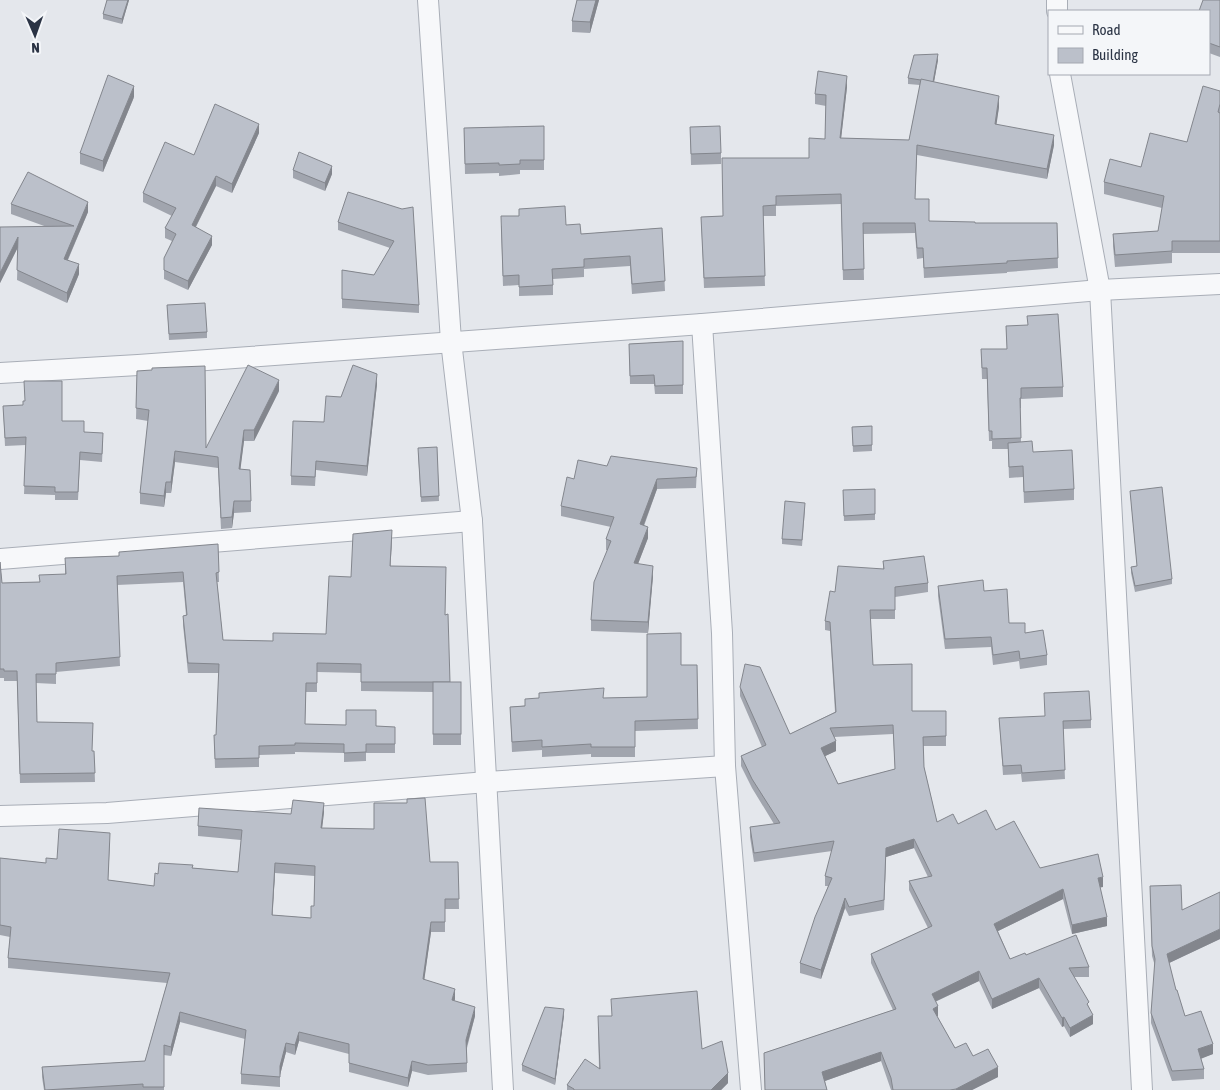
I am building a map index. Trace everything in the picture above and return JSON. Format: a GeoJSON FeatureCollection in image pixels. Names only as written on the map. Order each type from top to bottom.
{"type":"FeatureCollection","features":[{"type":"Feature","properties":{"kind":"street"},"geometry":{"type":"LineString","coordinates":[[428,0],[451,341],[472,521],[503,1090]]}},
{"type":"Feature","properties":{"kind":"street"},"geometry":{"type":"LineString","coordinates":[[1060,75],[1100,290],[1142,1090]]}},
{"type":"Feature","properties":{"kind":"street"},"geometry":{"type":"LineString","coordinates":[[0,373],[138,365],[702,324],[1100,290],[1220,284]]}},
{"type":"Feature","properties":{"kind":"street"},"geometry":{"type":"LineString","coordinates":[[702,324],[722,633],[725,766],[751,1090]]}},
{"type":"Feature","properties":{"kind":"street"},"geometry":{"type":"LineString","coordinates":[[0,559],[472,521]]}},
{"type":"Feature","properties":{"kind":"street"},"geometry":{"type":"LineString","coordinates":[[0,816],[106,814],[487,782],[725,766]]}},
{"type":"Feature","properties":{"kind":"building"},"geometry":{"type":"Polygon","coordinates":[[[107,0],[128,0],[122,19],[103,14],[107,0]]]}},
{"type":"Feature","properties":{"kind":"building"},"geometry":{"type":"Polygon","coordinates":[[[577,0],[596,0],[590,22],[572,21],[577,0]]]}},
{"type":"Feature","properties":{"kind":"building"},"geometry":{"type":"Polygon","coordinates":[[[1203,0],[1220,0],[1220,47],[1210,43],[1210,10],[1199,10],[1203,0]]]}},
{"type":"Feature","properties":{"kind":"building"},"geometry":{"type":"Polygon","coordinates":[[[938,54],[933,82],[908,78],[914,55],[938,54]]]}},
{"type":"Feature","properties":{"kind":"building"},"geometry":{"type":"Polygon","coordinates":[[[818,71],[847,76],[840,138],[909,140],[921,79],[999,96],[995,124],[1054,135],[1047,169],[917,145],[915,199],[929,199],[929,221],[1057,223],[1058,258],[924,268],[923,248],[917,248],[915,223],[863,223],[864,269],[843,270],[841,194],[776,196],[776,205],[763,206],[765,276],[704,278],[701,217],[723,216],[722,158],[809,158],[809,138],[825,139],[826,95],[815,94],[818,71]]]}},
{"type":"Feature","properties":{"kind":"building"},"geometry":{"type":"Polygon","coordinates":[[[108,75],[134,86],[103,161],[80,153],[108,75]]]}},
{"type":"Feature","properties":{"kind":"building"},"geometry":{"type":"Polygon","coordinates":[[[1203,86],[1220,91],[1218,112],[1220,113],[1220,241],[1172,241],[1172,251],[1115,255],[1113,234],[1158,231],[1164,196],[1104,182],[1110,159],[1141,167],[1150,133],[1187,142],[1203,86]]]}},
{"type":"Feature","properties":{"kind":"building"},"geometry":{"type":"Polygon","coordinates":[[[215,104],[259,124],[232,184],[216,176],[192,225],[212,236],[188,281],[164,270],[164,258],[176,234],[165,228],[176,208],[143,193],[165,142],[194,155],[215,104]]]}},
{"type":"Feature","properties":{"kind":"building"},"geometry":{"type":"Polygon","coordinates":[[[544,126],[544,160],[520,160],[520,164],[465,164],[464,128],[544,126]]]}},
{"type":"Feature","properties":{"kind":"building"},"geometry":{"type":"Polygon","coordinates":[[[720,126],[721,153],[691,154],[690,127],[720,126]]]}},
{"type":"Feature","properties":{"kind":"building"},"geometry":{"type":"Polygon","coordinates":[[[299,152],[332,166],[325,183],[293,170],[299,152]]]}},
{"type":"Feature","properties":{"kind":"building"},"geometry":{"type":"Polygon","coordinates":[[[28,172],[88,202],[64,259],[79,264],[67,293],[17,270],[18,237],[0,273],[0,227],[74,226],[11,204],[28,172]]]}},
{"type":"Feature","properties":{"kind":"building"},"geometry":{"type":"Polygon","coordinates":[[[348,192],[402,209],[413,207],[419,305],[342,299],[342,270],[374,275],[394,241],[338,222],[348,192]]]}},
{"type":"Feature","properties":{"kind":"building"},"geometry":{"type":"Polygon","coordinates":[[[565,206],[566,225],[580,224],[581,234],[662,228],[665,281],[632,284],[630,256],[584,259],[584,267],[552,269],[553,285],[519,287],[519,275],[503,276],[501,216],[519,216],[519,209],[565,206]]]}},
{"type":"Feature","properties":{"kind":"building"},"geometry":{"type":"Polygon","coordinates":[[[205,303],[207,332],[169,334],[167,305],[205,303]]]}},
{"type":"Feature","properties":{"kind":"building"},"geometry":{"type":"Polygon","coordinates":[[[1058,314],[1063,387],[1021,388],[1021,438],[992,439],[992,431],[989,431],[987,368],[982,368],[981,349],[1007,349],[1006,326],[1028,325],[1027,316],[1058,314]]]}},
{"type":"Feature","properties":{"kind":"building"},"geometry":{"type":"Polygon","coordinates":[[[683,341],[683,385],[655,386],[654,375],[630,376],[629,344],[683,341]]]}},
{"type":"Feature","properties":{"kind":"building"},"geometry":{"type":"Polygon","coordinates":[[[248,365],[279,380],[254,430],[244,430],[239,469],[250,470],[251,501],[234,501],[232,517],[221,518],[218,457],[175,451],[171,482],[166,482],[164,496],[140,493],[149,410],[136,408],[137,371],[152,370],[152,368],[205,366],[206,448],[248,365]]]}},
{"type":"Feature","properties":{"kind":"building"},"geometry":{"type":"Polygon","coordinates":[[[353,365],[377,374],[367,466],[316,461],[315,477],[291,476],[293,421],[324,422],[326,396],[341,397],[353,365]]]}},
{"type":"Feature","properties":{"kind":"building"},"geometry":{"type":"Polygon","coordinates":[[[24,381],[62,381],[62,421],[84,421],[84,432],[103,433],[102,454],[80,452],[78,492],[55,492],[55,487],[24,486],[26,437],[5,438],[3,406],[23,405],[23,401],[25,401],[24,381]]]}},
{"type":"Feature","properties":{"kind":"building"},"geometry":{"type":"Polygon","coordinates":[[[872,426],[872,445],[853,446],[852,427],[872,426]]]}},
{"type":"Feature","properties":{"kind":"building"},"geometry":{"type":"Polygon","coordinates":[[[1032,441],[1033,452],[1072,450],[1074,489],[1024,492],[1023,466],[1009,467],[1008,443],[1032,441]]]}},
{"type":"Feature","properties":{"kind":"building"},"geometry":{"type":"Polygon","coordinates":[[[437,447],[439,496],[421,497],[418,448],[437,447]]]}},
{"type":"Feature","properties":{"kind":"building"},"geometry":{"type":"Polygon","coordinates":[[[611,456],[697,468],[696,477],[657,479],[640,524],[648,527],[634,563],[653,566],[648,622],[591,620],[594,582],[611,541],[606,539],[614,517],[561,506],[567,477],[574,479],[578,460],[607,466],[611,456]]]}},
{"type":"Feature","properties":{"kind":"building"},"geometry":{"type":"Polygon","coordinates":[[[1162,487],[1172,579],[1135,586],[1131,567],[1137,566],[1130,491],[1162,487]]]}},
{"type":"Feature","properties":{"kind":"building"},"geometry":{"type":"Polygon","coordinates":[[[875,489],[875,514],[844,516],[843,490],[875,489]]]}},
{"type":"Feature","properties":{"kind":"building"},"geometry":{"type":"Polygon","coordinates":[[[785,501],[805,503],[802,540],[782,539],[785,501]]]}},
{"type":"Feature","properties":{"kind":"building"},"geometry":{"type":"Polygon","coordinates":[[[392,530],[390,566],[446,567],[445,615],[448,614],[450,682],[361,682],[361,664],[317,663],[317,683],[306,683],[305,724],[346,725],[346,710],[376,710],[376,726],[395,727],[395,744],[366,744],[366,752],[344,753],[344,744],[295,743],[295,745],[259,746],[259,758],[215,759],[214,735],[216,735],[219,664],[188,663],[183,616],[187,615],[183,572],[117,576],[120,657],[56,663],[56,674],[36,674],[37,722],[93,723],[92,751],[94,751],[95,773],[20,774],[17,671],[4,671],[4,669],[0,669],[0,562],[2,583],[40,582],[39,575],[66,574],[65,558],[119,556],[119,552],[218,544],[219,572],[216,573],[223,640],[273,641],[273,633],[326,634],[329,576],[351,577],[353,534],[392,530]]]}},
{"type":"Feature","properties":{"kind":"building"},"geometry":{"type":"Polygon","coordinates":[[[924,556],[928,583],[895,587],[895,610],[870,610],[873,665],[912,664],[912,711],[946,711],[946,736],[923,737],[924,767],[937,822],[953,814],[958,824],[986,810],[996,830],[1014,821],[1040,868],[1098,854],[1103,877],[1098,878],[1107,917],[1072,925],[1063,889],[994,924],[1010,959],[1025,953],[1026,955],[1076,935],[1089,967],[1069,968],[1089,1002],[1087,1004],[1093,1015],[1070,1028],[1064,1017],[1062,1018],[1039,978],[992,999],[979,971],[932,994],[938,1006],[933,1009],[955,1048],[966,1043],[973,1056],[988,1049],[998,1067],[956,1089],[893,1090],[891,1078],[881,1052],[822,1072],[827,1090],[765,1090],[764,1053],[896,1009],[871,954],[932,926],[909,881],[932,876],[914,839],[886,848],[884,900],[849,907],[845,898],[821,970],[800,963],[815,917],[832,878],[825,876],[834,841],[754,853],[750,827],[780,823],[752,779],[741,756],[766,745],[740,687],[745,664],[760,667],[790,734],[836,712],[830,622],[825,621],[830,591],[835,592],[838,566],[884,569],[883,561],[924,556]],[[893,725],[830,728],[836,741],[821,748],[838,784],[895,769],[893,725]]]}},
{"type":"Feature","properties":{"kind":"building"},"geometry":{"type":"Polygon","coordinates":[[[983,580],[984,591],[1007,589],[1009,623],[1025,623],[1025,633],[1043,630],[1047,655],[1020,659],[1019,651],[993,655],[991,637],[945,639],[938,586],[983,580]]]}},
{"type":"Feature","properties":{"kind":"building"},"geometry":{"type":"Polygon","coordinates":[[[681,633],[681,665],[697,665],[698,719],[635,721],[635,747],[591,747],[591,744],[542,747],[542,740],[512,742],[510,707],[525,706],[525,699],[539,698],[539,693],[604,688],[603,698],[647,697],[647,634],[681,633]]]}},
{"type":"Feature","properties":{"kind":"building"},"geometry":{"type":"Polygon","coordinates":[[[433,682],[461,682],[461,734],[433,734],[433,682]]]}},
{"type":"Feature","properties":{"kind":"building"},"geometry":{"type":"Polygon","coordinates":[[[1089,691],[1091,720],[1063,721],[1065,770],[1022,773],[1021,765],[1003,766],[999,718],[1045,716],[1044,693],[1089,691]]]}},
{"type":"Feature","properties":{"kind":"building"},"geometry":{"type":"Polygon","coordinates":[[[425,798],[430,862],[458,862],[459,899],[445,899],[445,922],[431,922],[423,979],[455,989],[452,1000],[475,1007],[466,1040],[467,1063],[428,1065],[412,1061],[408,1078],[349,1063],[349,1044],[299,1032],[295,1045],[286,1043],[280,1066],[280,1077],[241,1074],[246,1030],[180,1012],[171,1047],[164,1045],[164,1087],[143,1087],[143,1084],[45,1090],[42,1067],[145,1061],[170,973],[8,958],[11,927],[0,925],[0,858],[46,863],[46,858],[57,859],[59,829],[110,833],[108,880],[154,886],[155,873],[158,874],[159,863],[193,865],[192,868],[238,872],[242,830],[198,826],[199,808],[291,814],[293,800],[324,803],[321,828],[374,829],[374,803],[407,803],[407,799],[425,798]],[[275,863],[272,915],[311,918],[311,906],[314,906],[315,866],[275,863]]]}},
{"type":"Feature","properties":{"kind":"building"},"geometry":{"type":"Polygon","coordinates":[[[1181,885],[1182,910],[1220,892],[1220,929],[1167,954],[1185,1016],[1201,1011],[1213,1044],[1198,1049],[1204,1069],[1172,1071],[1151,1013],[1155,959],[1152,946],[1150,886],[1181,885]]]}},
{"type":"Feature","properties":{"kind":"building"},"geometry":{"type":"Polygon","coordinates":[[[697,991],[702,1049],[722,1041],[728,1073],[711,1090],[574,1090],[567,1085],[585,1059],[600,1069],[598,1016],[612,1016],[611,999],[697,991]]]}},
{"type":"Feature","properties":{"kind":"building"},"geometry":{"type":"Polygon","coordinates":[[[545,1007],[564,1009],[555,1079],[522,1065],[545,1007]]]}}]}
